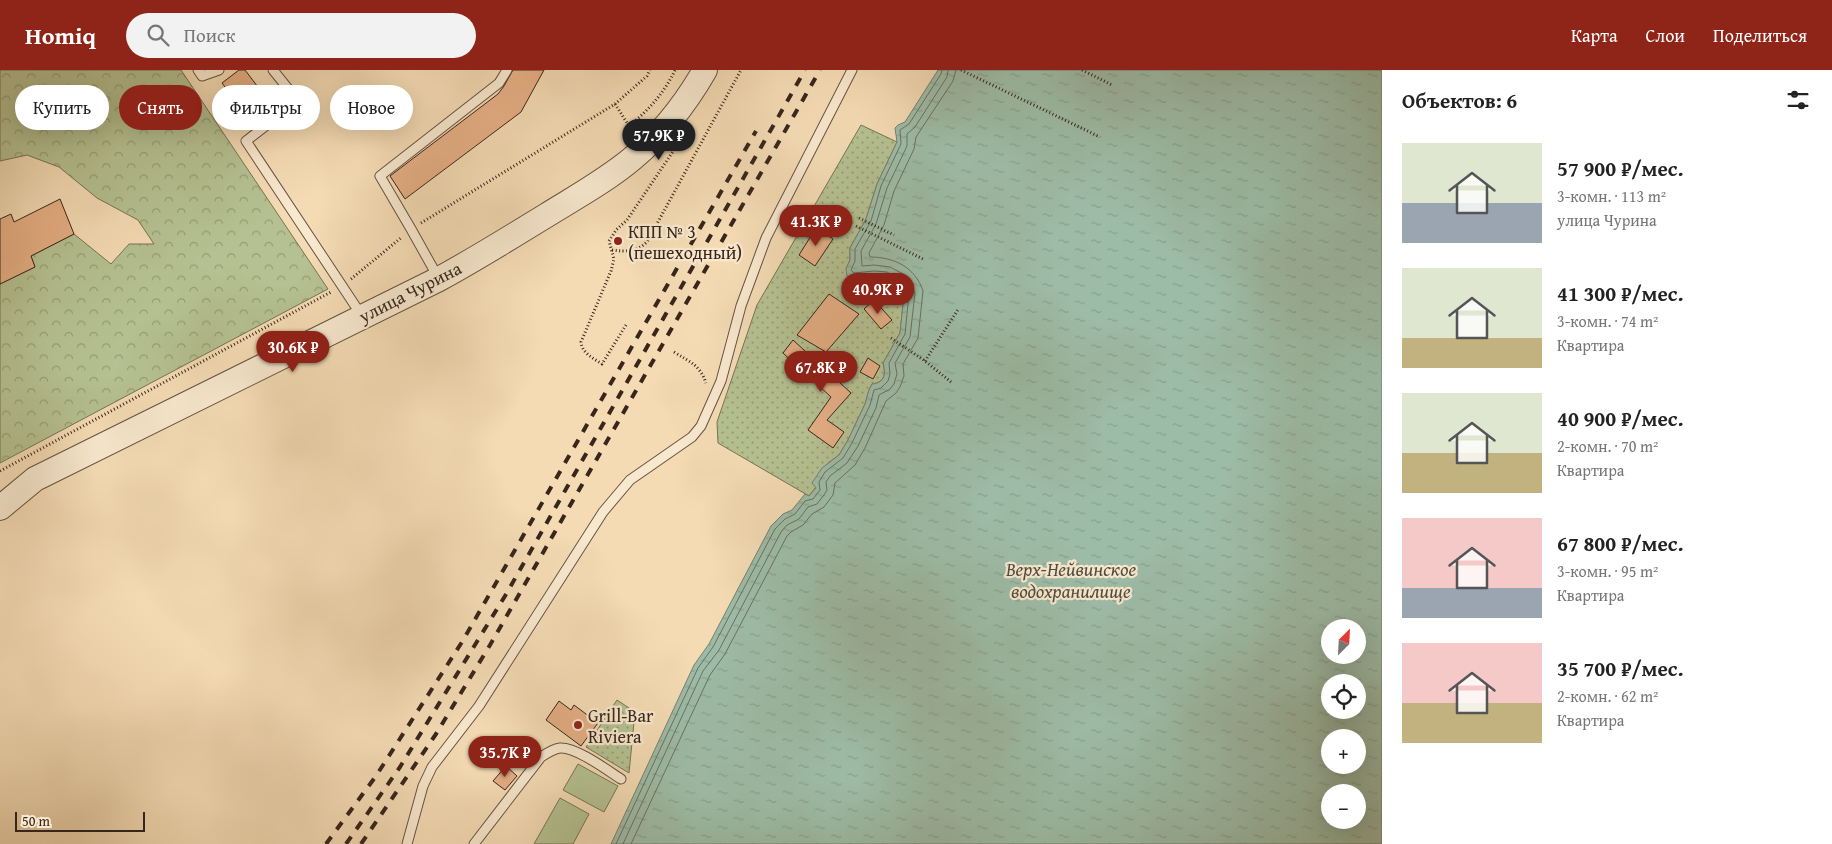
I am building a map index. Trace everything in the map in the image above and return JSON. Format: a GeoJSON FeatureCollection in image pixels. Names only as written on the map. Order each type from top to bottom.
{"type":"FeatureCollection","features":[{"type":"Feature","properties":{"kind":"street","name":"улица Чурина"},"geometry":{"type":"LineString","coordinates":[[0,508],[35,479],[482,256],[632,159],[660,132],[694,89],[705,70]]}},
{"type":"Feature","properties":{"kind":"lane"},"geometry":{"type":"LineString","coordinates":[[198,70],[202,76],[219,70]]}},
{"type":"Feature","properties":{"kind":"lane"},"geometry":{"type":"LineString","coordinates":[[273,70],[298,101],[246,141],[362,317]]}},
{"type":"Feature","properties":{"kind":"lane"},"geometry":{"type":"LineString","coordinates":[[439,279],[380,176],[499,83],[507,70]]}},
{"type":"Feature","properties":{"kind":"lane"},"geometry":{"type":"LineString","coordinates":[[407,844],[423,786],[432,767],[478,706],[603,512],[630,480],[697,432],[721,381],[742,306],[766,238],[852,70]]}},
{"type":"Feature","properties":{"kind":"lane"},"geometry":{"type":"LineString","coordinates":[[474,844],[542,757],[550,751],[560,748],[580,754],[621,779]]}},
{"type":"Feature","properties":{"kind":"path"},"geometry":{"type":"LineString","coordinates":[[615,104],[629,126],[646,113],[675,70]]}},
{"type":"Feature","properties":{"kind":"path"},"geometry":{"type":"LineString","coordinates":[[612,250],[634,251],[641,248],[647,242],[741,70]]}},
{"type":"Feature","properties":{"kind":"path"},"geometry":{"type":"LineString","coordinates":[[961,70],[1098,136]]}},
{"type":"Feature","properties":{"kind":"path"},"geometry":{"type":"LineString","coordinates":[[1082,70],[1112,86]]}},
{"type":"Feature","properties":{"kind":"path"},"geometry":{"type":"LineString","coordinates":[[626,324],[602,364],[587,354],[582,348],[581,342],[611,271],[614,258],[609,241],[626,220],[674,150],[660,132]]}},
{"type":"Feature","properties":{"kind":"path"},"geometry":{"type":"LineString","coordinates":[[859,218],[894,235]]}},
{"type":"Feature","properties":{"kind":"path"},"geometry":{"type":"LineString","coordinates":[[856,226],[923,259]]}},
{"type":"Feature","properties":{"kind":"path"},"geometry":{"type":"LineString","coordinates":[[925,361],[959,308]]}},
{"type":"Feature","properties":{"kind":"path"},"geometry":{"type":"LineString","coordinates":[[892,338],[951,382]]}},
{"type":"Feature","properties":{"kind":"path"},"geometry":{"type":"LineString","coordinates":[[674,352],[699,367],[715,396]]}},
{"type":"Feature","properties":{"kind":"green space"},"geometry":{"type":"Polygon","coordinates":[[[0,70],[181,70],[191,85],[119,85],[119,130],[202,130],[202,101],[212,116],[212,130],[221,130],[328,289],[0,463],[0,284],[35,267],[31,256],[74,234],[111,264],[129,244],[154,244],[138,220],[97,198],[59,167],[27,155],[0,161],[0,70]]]}},
{"type":"Feature","properties":{"kind":"green space"},"geometry":{"type":"Polygon","coordinates":[[[861,125],[897,142],[877,184],[866,219],[850,248],[850,260],[846,269],[859,278],[885,277],[897,283],[904,295],[900,333],[883,363],[884,377],[872,384],[848,440],[839,455],[828,463],[816,487],[809,496],[718,443],[717,422],[757,305],[861,125]]]}},
{"type":"Feature","properties":{"kind":"green space"},"geometry":{"type":"Polygon","coordinates":[[[617,700],[635,712],[629,773],[586,747],[617,700]]]}},
{"type":"Feature","properties":{"kind":"green space"},"geometry":{"type":"Polygon","coordinates":[[[578,764],[618,786],[604,812],[563,790],[578,764]]]}},
{"type":"Feature","properties":{"kind":"green space"},"geometry":{"type":"Polygon","coordinates":[[[560,798],[589,814],[573,844],[534,844],[560,798]]]}},
{"type":"Feature","properties":{"kind":"water","name":"Верх-Нейвинское водохранилище"},"geometry":{"type":"Polygon","coordinates":[[[938,70],[1382,70],[1382,844],[611,844],[694,665],[709,644],[771,526],[783,514],[792,510],[805,494],[809,496],[816,488],[812,483],[822,468],[839,455],[865,404],[872,384],[880,382],[884,377],[883,363],[900,333],[904,295],[897,283],[885,277],[850,278],[847,276],[846,269],[850,260],[850,248],[866,219],[877,184],[897,142],[895,128],[905,122],[938,70]]]}},
{"type":"Feature","properties":{"kind":"building"},"geometry":{"type":"Polygon","coordinates":[[[239,70],[245,70],[256,85],[224,85],[222,83],[239,70]]]}},
{"type":"Feature","properties":{"kind":"building"},"geometry":{"type":"Polygon","coordinates":[[[513,70],[544,70],[521,112],[405,199],[390,176],[498,94],[513,70]]]}},
{"type":"Feature","properties":{"kind":"building"},"geometry":{"type":"Polygon","coordinates":[[[60,199],[74,234],[31,256],[35,267],[0,284],[0,219],[11,214],[14,222],[60,199]]]}},
{"type":"Feature","properties":{"kind":"building"},"geometry":{"type":"Polygon","coordinates":[[[816,228],[833,239],[815,266],[799,255],[816,228]]]}},
{"type":"Feature","properties":{"kind":"building"},"geometry":{"type":"Polygon","coordinates":[[[829,294],[859,314],[826,352],[797,335],[829,294]]]}},
{"type":"Feature","properties":{"kind":"building"},"geometry":{"type":"Polygon","coordinates":[[[874,300],[892,320],[881,329],[864,309],[874,300]]]}},
{"type":"Feature","properties":{"kind":"building"},"geometry":{"type":"Polygon","coordinates":[[[793,340],[851,393],[827,420],[844,432],[833,448],[808,430],[831,397],[783,353],[793,340]]]}},
{"type":"Feature","properties":{"kind":"building"},"geometry":{"type":"Polygon","coordinates":[[[868,358],[880,366],[873,379],[860,372],[868,358]]]}},
{"type":"Feature","properties":{"kind":"building"},"geometry":{"type":"Polygon","coordinates":[[[559,701],[571,710],[574,705],[598,723],[581,746],[546,720],[559,701]]]}},
{"type":"Feature","properties":{"kind":"building"},"geometry":{"type":"Polygon","coordinates":[[[506,766],[517,776],[505,790],[493,781],[506,766]]]}},
{"type":"Feature","properties":{"kind":"railway"},"geometry":{"type":"LineString","coordinates":[[346,844],[400,767],[505,596],[805,70]]}},
{"type":"Feature","properties":{"kind":"railway"},"geometry":{"type":"LineString","coordinates":[[361,844],[436,734],[490,645],[820,70]]}},
{"type":"Feature","properties":{"kind":"railway"},"geometry":{"type":"LineString","coordinates":[[326,844],[376,776],[462,642],[756,131]]}},
{"type":"Feature","properties":{"kind":"place","name":"КПП № 3 (пешеходный)"},"geometry":{"type":"Point","coordinates":[618,241]}},
{"type":"Feature","properties":{"kind":"place","name":"Grill-Bar Riviera"},"geometry":{"type":"Point","coordinates":[578,725]}}]}
